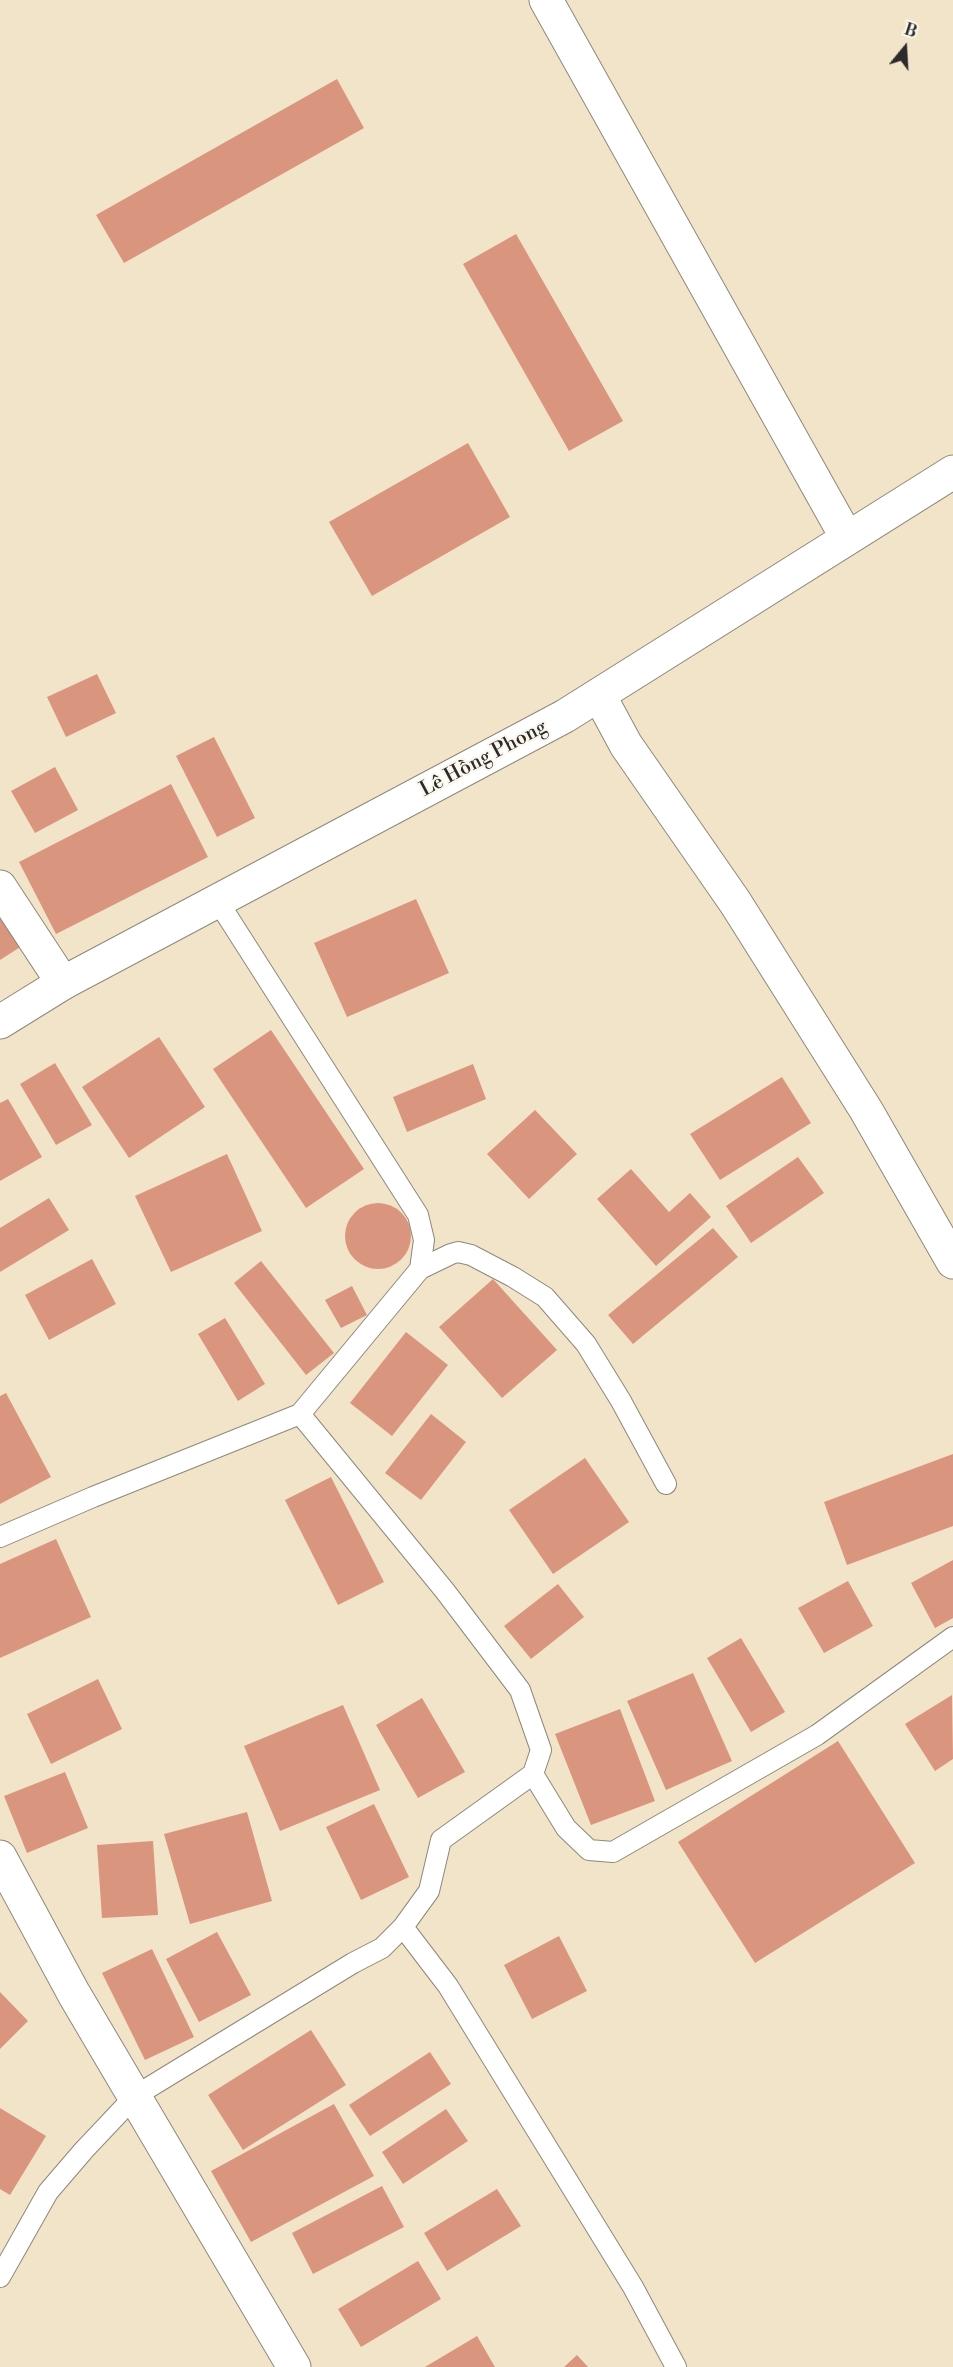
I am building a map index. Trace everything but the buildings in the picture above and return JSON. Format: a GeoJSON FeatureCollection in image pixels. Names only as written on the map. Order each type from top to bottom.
{"type":"FeatureCollection","features":[{"type":"Feature","properties":{"kind":"street"},"geometry":{"type":"LineString","coordinates":[[546,0],[847,538]]}},
{"type":"Feature","properties":{"kind":"street","name":"Lê Hồng Phong"},"geometry":{"type":"LineString","coordinates":[[0,1022],[63,983],[565,716],[953,472]]}},
{"type":"Feature","properties":{"kind":"street"},"geometry":{"type":"LineString","coordinates":[[598,695],[626,745],[735,902],[860,1100],[953,1262]]}},
{"type":"Feature","properties":{"kind":"street"},"geometry":{"type":"LineString","coordinates":[[0,887],[63,983]]}},
{"type":"Feature","properties":{"kind":"street"},"geometry":{"type":"LineString","coordinates":[[0,1857],[74,1994],[294,2367]]}},
{"type":"Feature","properties":{"kind":"lane"},"geometry":{"type":"LineString","coordinates":[[217,900],[418,1215],[424,1240],[420,1269]]}},
{"type":"Feature","properties":{"kind":"lane"},"geometry":{"type":"LineString","coordinates":[[0,1537],[300,1414],[420,1269],[458,1252],[471,1255],[513,1277],[545,1298],[586,1344],[621,1401],[666,1484]]}},
{"type":"Feature","properties":{"kind":"lane"},"geometry":{"type":"LineString","coordinates":[[0,2277],[7,2246],[48,2192],[135,2096],[353,1963],[382,1948],[404,1927],[429,1891],[441,1840],[533,1774],[540,1750],[520,1690],[445,1591],[300,1414]]}},
{"type":"Feature","properties":{"kind":"lane"},"geometry":{"type":"LineString","coordinates":[[533,1774],[566,1828],[589,1850],[613,1852],[817,1735],[953,1637]]}},
{"type":"Feature","properties":{"kind":"lane"},"geometry":{"type":"LineString","coordinates":[[404,1927],[448,1986],[633,2287],[676,2367]]}}]}
